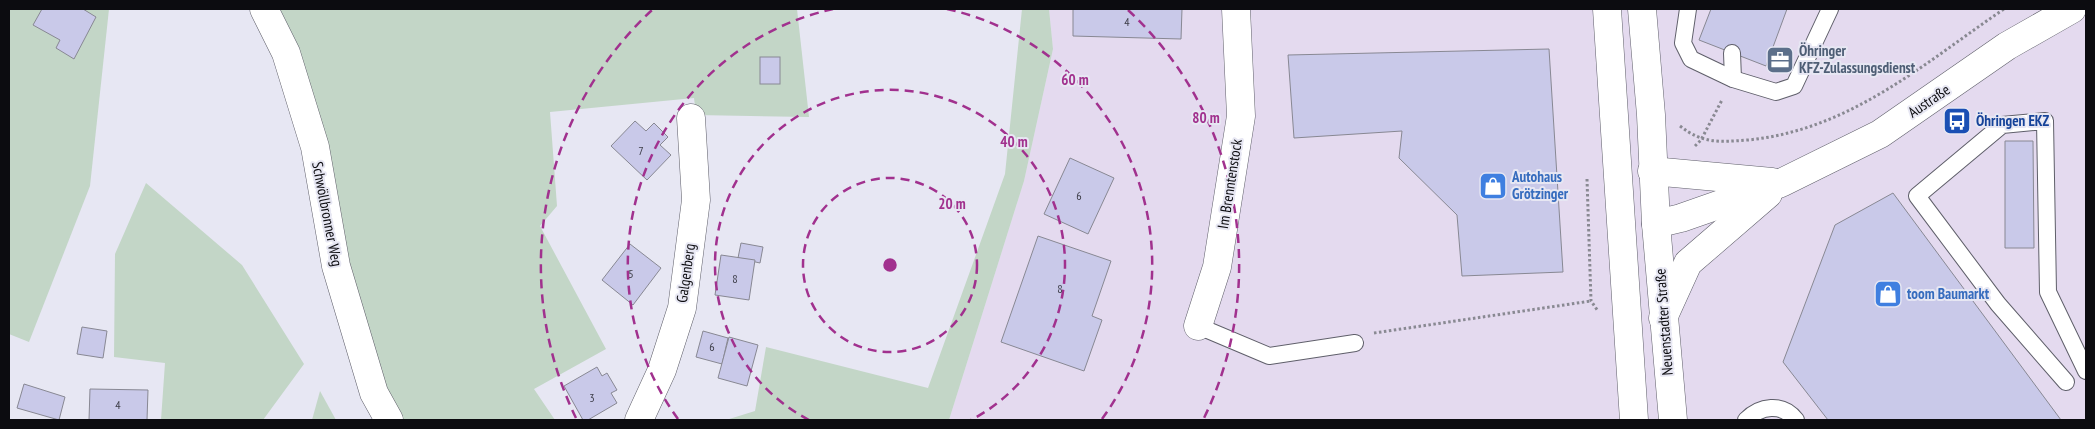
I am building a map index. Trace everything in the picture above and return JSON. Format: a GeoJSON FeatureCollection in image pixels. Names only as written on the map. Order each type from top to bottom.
{"type":"FeatureCollection","features":[{"type":"Feature","properties":{"kind":"street","name":"Schwöllbronner Weg"},"geometry":{"type":"LineString","coordinates":[[264,9],[286,53],[315,147],[336,266],[374,394],[389,420]]}},
{"type":"Feature","properties":{"kind":"street","name":"Im Brenntenstock"},"geometry":{"type":"LineString","coordinates":[[1198,326],[1217,267],[1241,116],[1236,9]]}},
{"type":"Feature","properties":{"kind":"street"},"geometry":{"type":"LineString","coordinates":[[1606,9],[1634,420]]}},
{"type":"Feature","properties":{"kind":"street","name":"Neuenstadter Straße"},"geometry":{"type":"LineString","coordinates":[[1642,9],[1663,318],[1673,420]]}},
{"type":"Feature","properties":{"kind":"street","name":"Austraße"},"geometry":{"type":"LineString","coordinates":[[1656,224],[1681,218],[1781,183],[1880,134],[2007,46],[2072,9]]}},
{"type":"Feature","properties":{"kind":"street","name":"Galgenberg"},"geometry":{"type":"LineString","coordinates":[[639,420],[662,370],[682,308],[696,200],[691,118]]}},
{"type":"Feature","properties":{"kind":"street"},"geometry":{"type":"LineString","coordinates":[[1617,174],[1652,171],[1781,183]]}},
{"type":"Feature","properties":{"kind":"street","name":"Austraße"},"geometry":{"type":"LineString","coordinates":[[1663,318],[1688,263],[1781,183]]}},
{"type":"Feature","properties":{"kind":"street"},"geometry":{"type":"LineString","coordinates":[[1622,225],[1656,224]]}},
{"type":"Feature","properties":{"kind":"lane"},"geometry":{"type":"LineString","coordinates":[[1688,9],[1684,43],[1691,59],[1733,79],[1776,92],[1794,86],[1830,9]]}},
{"type":"Feature","properties":{"kind":"lane"},"geometry":{"type":"LineString","coordinates":[[1732,53],[1733,79]]}},
{"type":"Feature","properties":{"kind":"lane"},"geometry":{"type":"LineString","coordinates":[[2066,382],[1998,304],[1917,196],[2002,125],[2045,122],[2048,292],[2086,371]]}},
{"type":"Feature","properties":{"kind":"lane"},"geometry":{"type":"LineString","coordinates":[[1198,326],[1269,356],[1355,343]]}},
{"type":"Feature","properties":{"kind":"lane"},"geometry":{"type":"LineString","coordinates":[[1746,420],[1760,409],[1776,407],[1796,420]]}},
{"type":"Feature","properties":{"kind":"path"},"geometry":{"type":"LineString","coordinates":[[1733,79],[1701,140],[1731,141],[1778,137],[1830,121],[1871,100],[2004,9]]}},
{"type":"Feature","properties":{"kind":"path"},"geometry":{"type":"LineString","coordinates":[[1355,343],[1372,334],[1591,301],[1587,178]]}},
{"type":"Feature","properties":{"kind":"shaded area"},"geometry":{"type":"Polygon","coordinates":[[[1049,9],[2086,9],[2086,420],[949,420],[1024,181],[1053,49],[1049,9]]]}},
{"type":"Feature","properties":{"kind":"green space"},"geometry":{"type":"Polygon","coordinates":[[[9,9],[109,9],[90,186],[29,342],[9,334],[9,9]]]}},
{"type":"Feature","properties":{"kind":"green space"},"geometry":{"type":"Polygon","coordinates":[[[273,9],[797,9],[809,117],[696,115],[694,98],[550,112],[557,206],[540,226],[606,349],[534,389],[555,420],[398,420],[384,393],[273,9]]]}},
{"type":"Feature","properties":{"kind":"green space"},"geometry":{"type":"Polygon","coordinates":[[[1022,9],[1049,9],[1053,49],[1024,181],[949,420],[726,420],[755,411],[766,347],[928,388],[1005,174],[1022,9]]]}},
{"type":"Feature","properties":{"kind":"green space"},"geometry":{"type":"Polygon","coordinates":[[[146,183],[242,265],[304,364],[263,420],[161,420],[165,363],[114,357],[115,254],[146,183]]]}},
{"type":"Feature","properties":{"kind":"green space"},"geometry":{"type":"Polygon","coordinates":[[[320,391],[336,420],[312,420],[320,391]]]}},
{"type":"Feature","properties":{"kind":"building"},"geometry":{"type":"Polygon","coordinates":[[[42,9],[83,9],[96,17],[74,59],[56,48],[60,40],[33,25],[42,9]]]}},
{"type":"Feature","properties":{"kind":"building"},"geometry":{"type":"Polygon","coordinates":[[[1073,9],[1182,9],[1181,39],[1073,36],[1073,9]]]}},
{"type":"Feature","properties":{"kind":"building"},"geometry":{"type":"Polygon","coordinates":[[[1711,9],[1787,9],[1766,66],[1699,40],[1711,9]]]}},
{"type":"Feature","properties":{"kind":"building","name":"Öhringer KFZ-Zulassungsdienst"},"geometry":{"type":"Polygon","coordinates":[[[1777,48],[1790,53],[1783,72],[1770,67],[1777,48]]]}},
{"type":"Feature","properties":{"kind":"building","name":"Autohaus Grötzinger"},"geometry":{"type":"Polygon","coordinates":[[[1549,49],[1563,272],[1462,276],[1457,215],[1399,158],[1402,131],[1294,138],[1288,55],[1549,49]]]}},
{"type":"Feature","properties":{"kind":"building"},"geometry":{"type":"Polygon","coordinates":[[[760,57],[780,57],[780,84],[760,84],[760,57]]]}},
{"type":"Feature","properties":{"kind":"building"},"geometry":{"type":"Polygon","coordinates":[[[635,121],[646,131],[654,123],[668,137],[660,145],[671,155],[647,180],[611,146],[635,121]]]}},
{"type":"Feature","properties":{"kind":"building"},"geometry":{"type":"Polygon","coordinates":[[[2005,141],[2033,141],[2034,248],[2005,248],[2005,141]]]}},
{"type":"Feature","properties":{"kind":"building"},"geometry":{"type":"Polygon","coordinates":[[[1070,158],[1114,178],[1088,234],[1044,214],[1070,158]]]}},
{"type":"Feature","properties":{"kind":"building","name":"toom Baumarkt"},"geometry":{"type":"Polygon","coordinates":[[[1893,193],[2061,420],[1828,420],[1783,362],[1835,225],[1893,193]]]}},
{"type":"Feature","properties":{"kind":"building"},"geometry":{"type":"Polygon","coordinates":[[[1038,236],[1111,261],[1092,316],[1102,320],[1084,371],[1001,342],[1038,236]]]}},
{"type":"Feature","properties":{"kind":"building"},"geometry":{"type":"Polygon","coordinates":[[[741,243],[763,247],[760,263],[738,258],[741,243]]]}},
{"type":"Feature","properties":{"kind":"building"},"geometry":{"type":"Polygon","coordinates":[[[630,244],[661,268],[633,305],[602,280],[630,244]]]}},
{"type":"Feature","properties":{"kind":"building"},"geometry":{"type":"Polygon","coordinates":[[[721,255],[755,260],[749,300],[715,295],[721,255]]]}},
{"type":"Feature","properties":{"kind":"building"},"geometry":{"type":"Polygon","coordinates":[[[82,327],[107,331],[103,358],[77,354],[82,327]]]}},
{"type":"Feature","properties":{"kind":"building"},"geometry":{"type":"Polygon","coordinates":[[[703,331],[728,338],[722,364],[696,357],[703,331]]]}},
{"type":"Feature","properties":{"kind":"building"},"geometry":{"type":"Polygon","coordinates":[[[729,337],[758,345],[747,386],[718,378],[729,337]]]}},
{"type":"Feature","properties":{"kind":"building"},"geometry":{"type":"Polygon","coordinates":[[[597,367],[602,376],[607,373],[617,390],[611,393],[617,403],[588,420],[583,420],[564,386],[597,367]]]}},
{"type":"Feature","properties":{"kind":"building"},"geometry":{"type":"Polygon","coordinates":[[[24,384],[65,397],[59,420],[17,408],[24,384]]]}},
{"type":"Feature","properties":{"kind":"building"},"geometry":{"type":"Polygon","coordinates":[[[90,389],[148,390],[147,420],[89,420],[90,389]]]}},
{"type":"Feature","properties":{"kind":"place","name":"Öhringer KFZ-Zulassungsdienst"},"geometry":{"type":"Point","coordinates":[1780,60]}},
{"type":"Feature","properties":{"kind":"place","name":"Öhringen EKZ"},"geometry":{"type":"Point","coordinates":[1957,121]}},
{"type":"Feature","properties":{"kind":"place","name":"Autohaus Grötzinger"},"geometry":{"type":"Point","coordinates":[1493,186]}},
{"type":"Feature","properties":{"kind":"place","name":"toom Baumarkt"},"geometry":{"type":"Point","coordinates":[1888,294]}}]}
